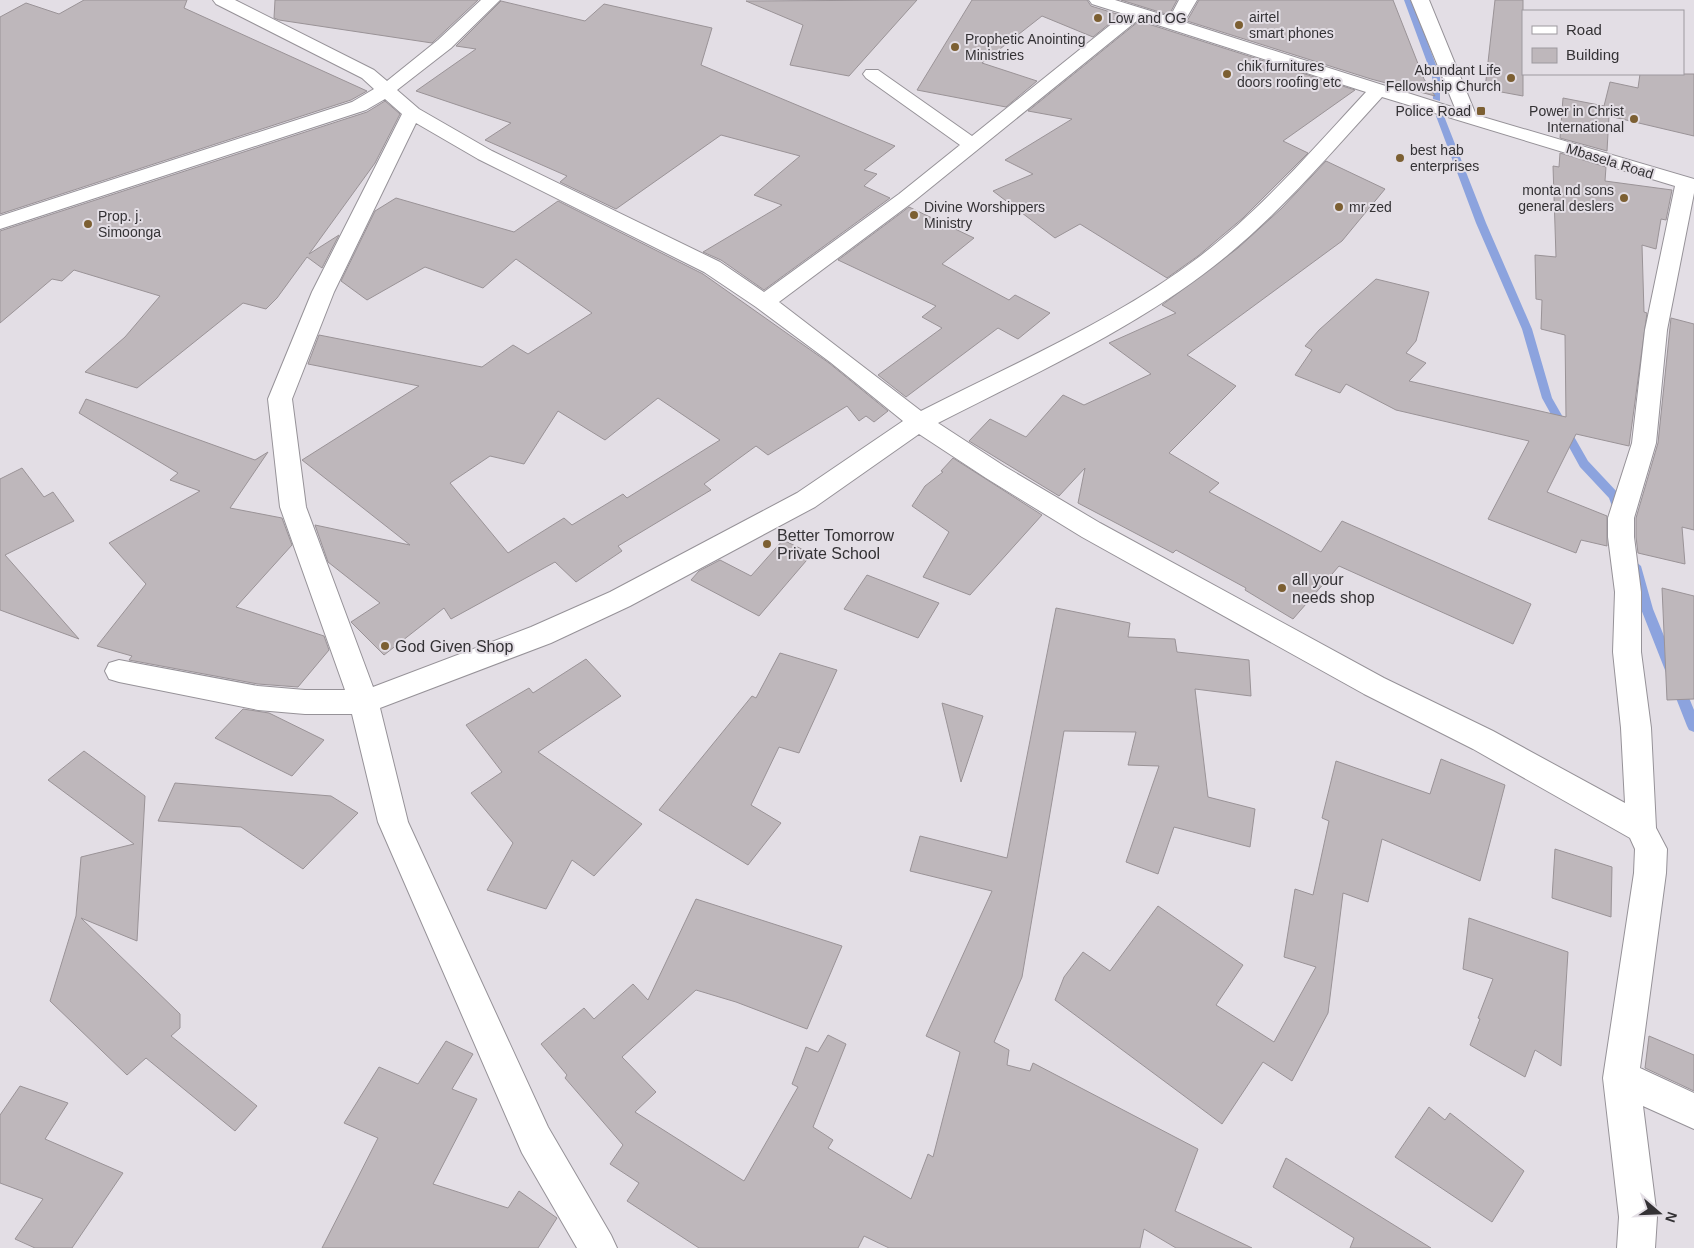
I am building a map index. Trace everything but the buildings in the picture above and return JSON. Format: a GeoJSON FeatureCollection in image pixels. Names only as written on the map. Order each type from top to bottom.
{"type":"FeatureCollection","features":[{"type":"Feature","properties":{"kind":"street"},"geometry":{"type":"LineString","coordinates":[[222,0],[368,74],[412,113],[485,155],[712,267],[764,302],[919,422],[995,472],[1091,530],[1374,686],[1483,740],[1640,828]]}},
{"type":"Feature","properties":{"kind":"street"},"geometry":{"type":"LineString","coordinates":[[0,223],[359,106],[387,90],[458,33],[490,0]]}},
{"type":"Feature","properties":{"kind":"street","name":"Mbasela Road"},"geometry":{"type":"LineString","coordinates":[[1098,0],[1468,118],[1690,184]]}},
{"type":"Feature","properties":{"kind":"street"},"geometry":{"type":"LineString","coordinates":[[1174,25],[1188,0]]}},
{"type":"Feature","properties":{"kind":"street"},"geometry":{"type":"LineString","coordinates":[[1420,0],[1468,118]]}},
{"type":"Feature","properties":{"kind":"street"},"geometry":{"type":"LineString","coordinates":[[764,302],[906,198],[1136,13]]}},
{"type":"Feature","properties":{"kind":"street"},"geometry":{"type":"LineString","coordinates":[[872,74],[972,146]]}},
{"type":"Feature","properties":{"kind":"street"},"geometry":{"type":"LineString","coordinates":[[119,671],[258,698],[305,702],[364,702],[541,635],[620,599],[806,500],[919,422],[1083,338],[1155,297],[1206,262],[1268,210],[1378,90]]}},
{"type":"Feature","properties":{"kind":"street"},"geometry":{"type":"LineString","coordinates":[[412,113],[323,292],[280,399],[293,507],[364,702],[393,822],[535,1140],[598,1248]]}},
{"type":"Feature","properties":{"kind":"street"},"geometry":{"type":"LineString","coordinates":[[1636,1248],[1638,1217],[1635,1182],[1621,1078],[1650,873],[1651,849],[1640,828],[1636,728],[1627,652],[1628,592],[1621,537],[1621,518],[1644,443],[1656,330],[1690,184]]}},
{"type":"Feature","properties":{"kind":"street"},"geometry":{"type":"LineString","coordinates":[[1621,1078],[1694,1111]]}},
{"type":"Feature","properties":{"kind":"waterway"},"geometry":{"type":"LineString","coordinates":[[1408,0],[1436,76],[1437,99]]}},
{"type":"Feature","properties":{"kind":"waterway"},"geometry":{"type":"LineString","coordinates":[[1440,116],[1481,223],[1527,329],[1547,398],[1584,464],[1614,496],[1619,511]]}},
{"type":"Feature","properties":{"kind":"waterway"},"geometry":{"type":"LineString","coordinates":[[1635,566],[1647,609],[1694,726]]}},
{"type":"Feature","properties":{"kind":"place","name":"Low and OG"},"geometry":{"type":"Point","coordinates":[1098,18]}},
{"type":"Feature","properties":{"kind":"place","name":"airtel smart phones"},"geometry":{"type":"Point","coordinates":[1239,25]}},
{"type":"Feature","properties":{"kind":"place","name":"Prophetic Anointing Ministries"},"geometry":{"type":"Point","coordinates":[955,47]}},
{"type":"Feature","properties":{"kind":"place","name":"chik furnitures doors roofing etc"},"geometry":{"type":"Point","coordinates":[1227,74]}},
{"type":"Feature","properties":{"kind":"place","name":"Abundant Life Fellowship Church"},"geometry":{"type":"Point","coordinates":[1511,78]}},
{"type":"Feature","properties":{"kind":"place","name":"Police Road"},"geometry":{"type":"Point","coordinates":[1481,111]}},
{"type":"Feature","properties":{"kind":"place","name":"Power in Christ International"},"geometry":{"type":"Point","coordinates":[1634,119]}},
{"type":"Feature","properties":{"kind":"place","name":"best hab enterprises"},"geometry":{"type":"Point","coordinates":[1400,158]}},
{"type":"Feature","properties":{"kind":"place","name":"monta nd sons general deslers"},"geometry":{"type":"Point","coordinates":[1624,198]}},
{"type":"Feature","properties":{"kind":"place","name":"mr zed"},"geometry":{"type":"Point","coordinates":[1339,207]}},
{"type":"Feature","properties":{"kind":"place","name":"Divine Worshippers Ministry"},"geometry":{"type":"Point","coordinates":[914,215]}},
{"type":"Feature","properties":{"kind":"place","name":"Prop. j. Simoonga"},"geometry":{"type":"Point","coordinates":[88,224]}},
{"type":"Feature","properties":{"kind":"place","name":"Better Tomorrow Private School"},"geometry":{"type":"Point","coordinates":[767,544]}},
{"type":"Feature","properties":{"kind":"place","name":"all your needs shop"},"geometry":{"type":"Point","coordinates":[1282,588]}},
{"type":"Feature","properties":{"kind":"place","name":"God Given Shop"},"geometry":{"type":"Point","coordinates":[385,646]}}]}
